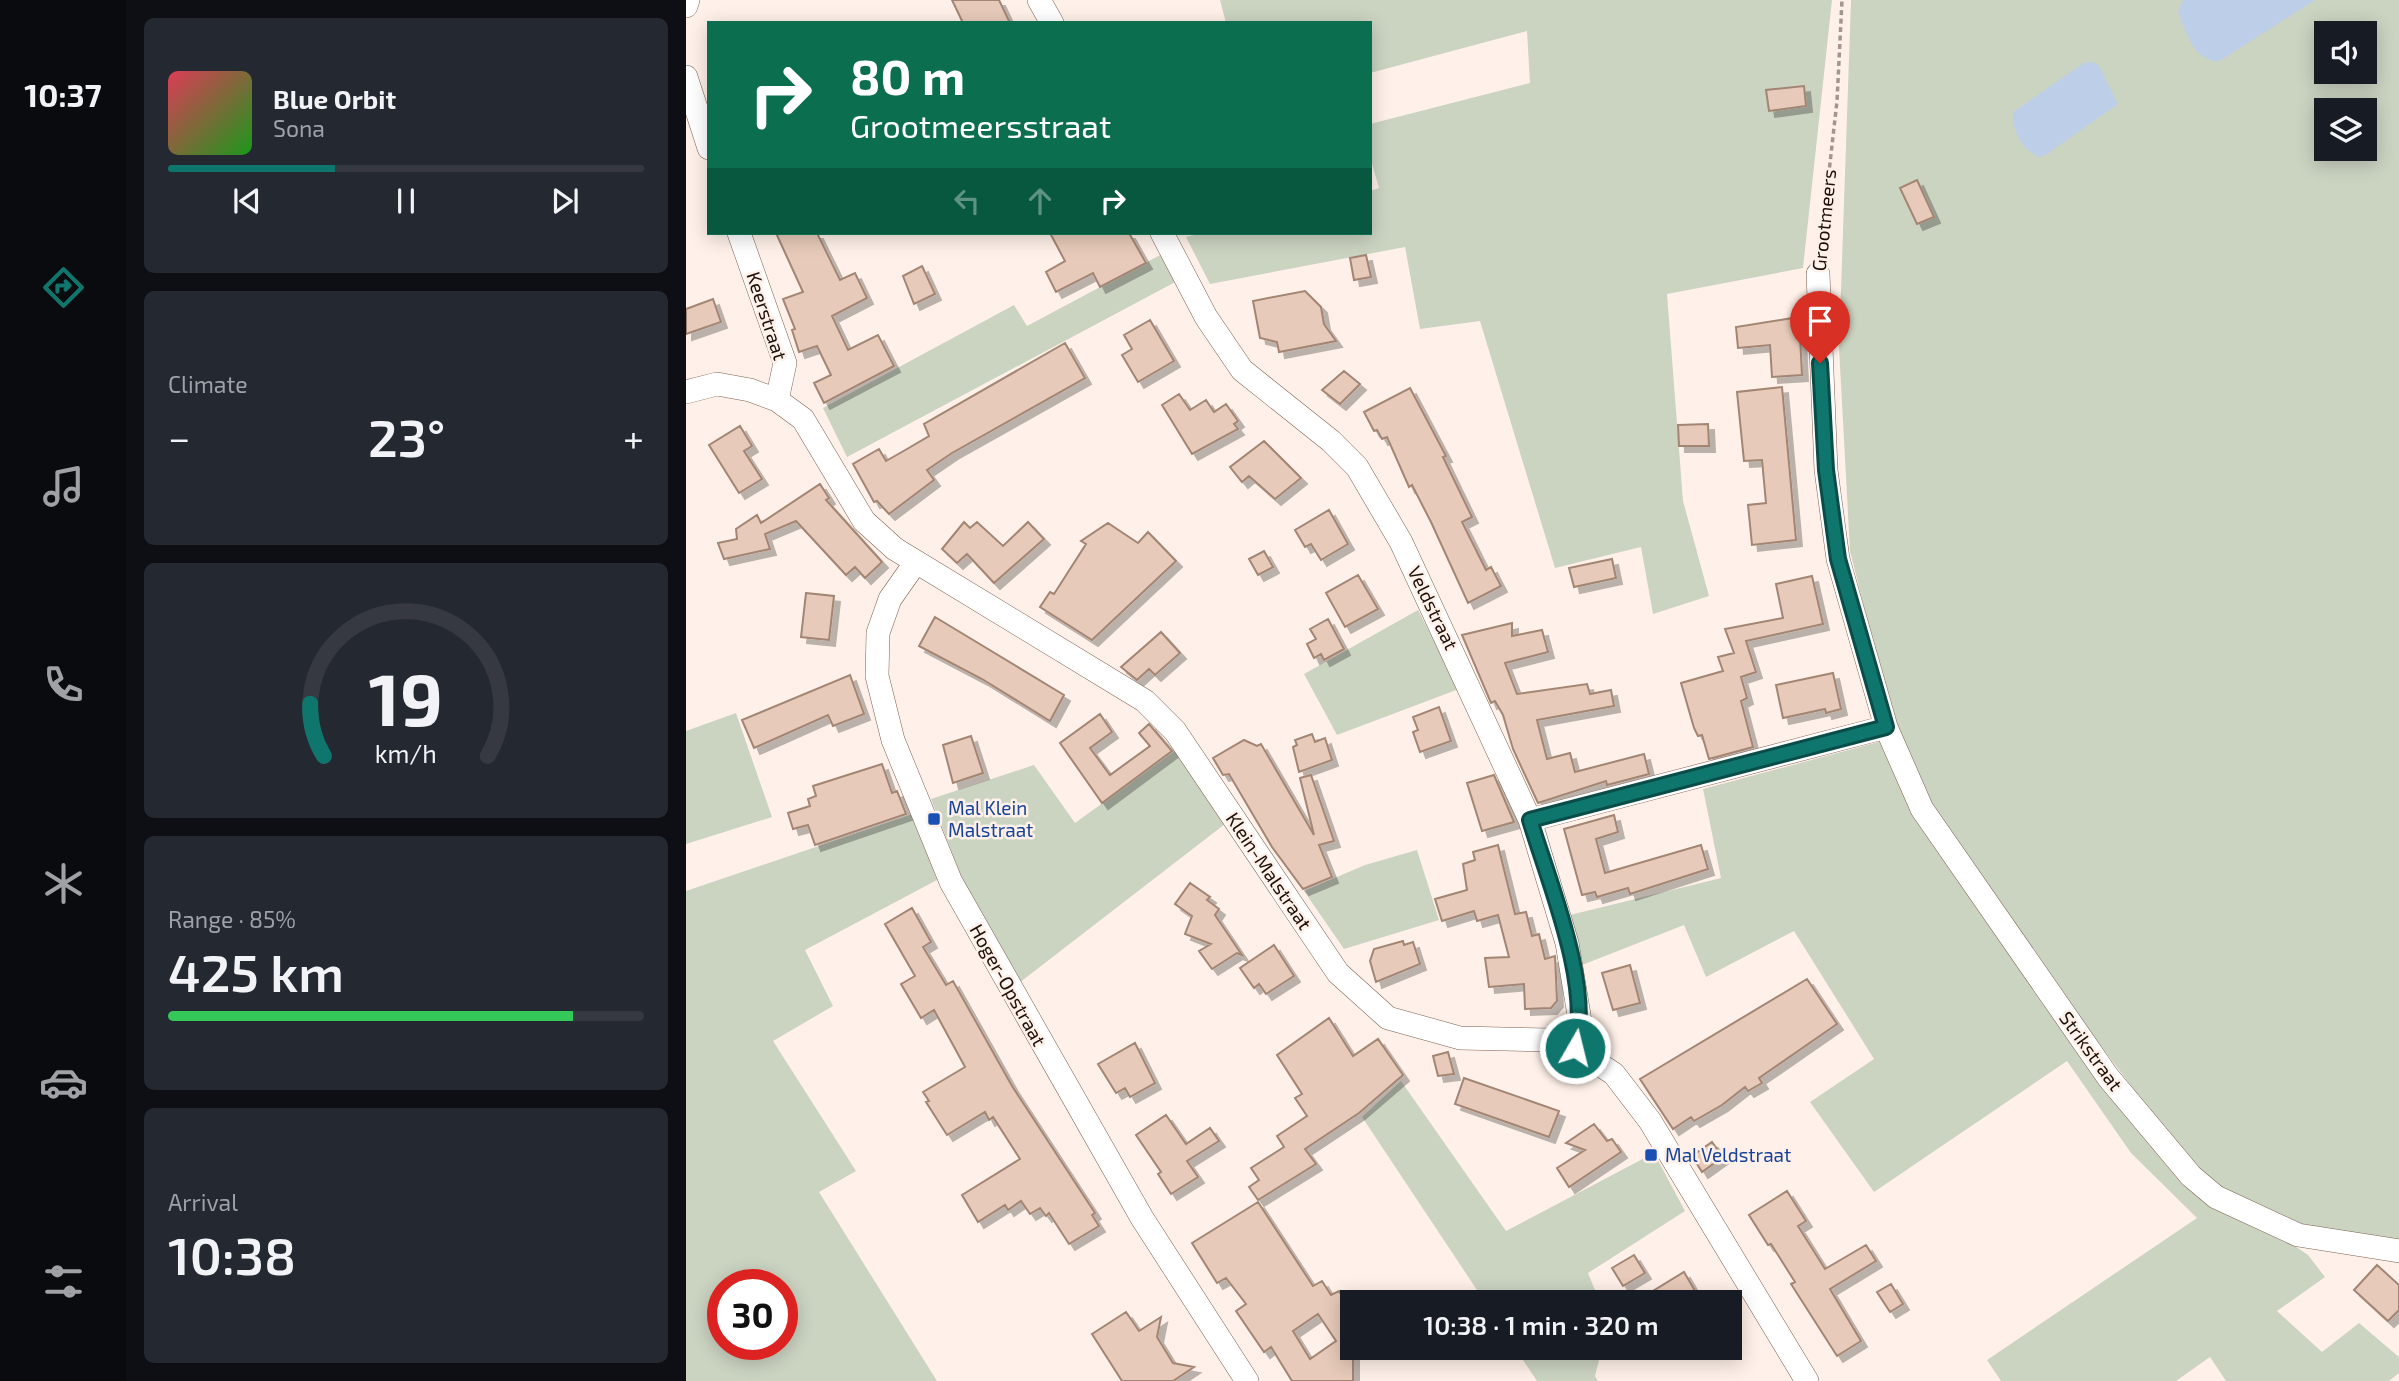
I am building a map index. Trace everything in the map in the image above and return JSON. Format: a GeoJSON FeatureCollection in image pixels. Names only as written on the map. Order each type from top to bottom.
{"type":"FeatureCollection","features":[{"type":"Feature","properties":{"kind":"street"},"geometry":{"type":"LineString","coordinates":[[686,6],[688,0]]}},
{"type":"Feature","properties":{"kind":"street"},"geometry":{"type":"LineString","coordinates":[[1040,0],[1051,21]]}},
{"type":"Feature","properties":{"kind":"street"},"geometry":{"type":"LineString","coordinates":[[686,77],[707,142]]}},
{"type":"Feature","properties":{"kind":"street","name":"Keerstraat"},"geometry":{"type":"LineString","coordinates":[[740,235],[785,363],[777,400]]}},
{"type":"Feature","properties":{"kind":"street","name":"Veldstraat"},"geometry":{"type":"LineString","coordinates":[[1163,235],[1206,317],[1242,370],[1331,441],[1357,467],[1407,554],[1530,820],[1567,943],[1581,1027],[1575,1048]]}},
{"type":"Feature","properties":{"kind":"street","name":"Grootmeers"},"geometry":{"type":"LineString","coordinates":[[1818,274],[1826,470],[1838,559],[1886,727]]}},
{"type":"Feature","properties":{"kind":"street","name":"Klein-Malstraat"},"geometry":{"type":"LineString","coordinates":[[686,392],[717,384],[750,390],[777,400],[803,419],[864,521],[895,549],[1145,701],[1175,731],[1338,973],[1388,1018],[1460,1038],[1549,1040],[1575,1048],[1614,1074],[1644,1113],[1807,1381]]}},
{"type":"Feature","properties":{"kind":"street","name":"Hoger-Opstraat"},"geometry":{"type":"LineString","coordinates":[[916,562],[890,599],[878,633],[877,676],[893,740],[951,882],[964,907],[1142,1218],[1247,1381]]}},
{"type":"Feature","properties":{"kind":"street"},"geometry":{"type":"LineString","coordinates":[[1530,820],[1886,727]]}},
{"type":"Feature","properties":{"kind":"street","name":"Strikstraat"},"geometry":{"type":"LineString","coordinates":[[1886,727],[1922,809],[2108,1077],[2191,1176],[2216,1197],[2298,1235],[2399,1251]]}},
{"type":"Feature","properties":{"kind":"path","name":"Grootmeers"},"geometry":{"type":"LineString","coordinates":[[1818,274],[1837,101],[1842,0]]}},
{"type":"Feature","properties":{"kind":"green space"},"geometry":{"type":"Polygon","coordinates":[[[1220,0],[1832,0],[1803,268],[1667,294],[1683,501],[1709,596],[1653,614],[1641,547],[1555,568],[1480,321],[1420,329],[1405,247],[1210,284],[1186,237],[1372,235],[1372,190],[1379,188],[1372,164],[1372,123],[1530,83],[1527,31],[1372,72],[1372,21],[1225,21],[1220,0]]]}},
{"type":"Feature","properties":{"kind":"green space"},"geometry":{"type":"Polygon","coordinates":[[[1851,0],[2399,0],[2399,1245],[2314,1233],[2217,1188],[2180,1151],[2019,937],[1926,801],[1892,718],[1850,551],[1839,347],[1851,0]]]}},
{"type":"Feature","properties":{"kind":"green space"},"geometry":{"type":"Polygon","coordinates":[[[1164,253],[1179,280],[847,457],[823,408],[1014,305],[1027,326],[1164,253]]]}},
{"type":"Feature","properties":{"kind":"green space"},"geometry":{"type":"Polygon","coordinates":[[[1418,610],[1459,689],[1337,735],[1304,674],[1418,610]]]}},
{"type":"Feature","properties":{"kind":"green space"},"geometry":{"type":"Polygon","coordinates":[[[736,713],[772,817],[686,844],[686,731],[736,713]]]}},
{"type":"Feature","properties":{"kind":"green space"},"geometry":{"type":"Polygon","coordinates":[[[1882,741],[2123,1110],[2171,1170],[2214,1206],[2289,1242],[2308,1255],[2325,1277],[2277,1311],[2322,1352],[2359,1323],[2399,1357],[2399,1373],[2389,1381],[2226,1381],[2210,1357],[2176,1381],[2001,1381],[1987,1360],[2197,1218],[2131,1153],[2067,1061],[1874,1192],[1810,1102],[1874,1059],[1794,931],[1706,977],[1684,925],[1582,965],[1570,915],[1721,878],[1703,789],[1882,741]]]}},
{"type":"Feature","properties":{"kind":"green space"},"geometry":{"type":"Polygon","coordinates":[[[1176,750],[1225,824],[1019,983],[964,883],[931,799],[1034,765],[1075,823],[1176,750]]]}},
{"type":"Feature","properties":{"kind":"green space"},"geometry":{"type":"Polygon","coordinates":[[[913,814],[937,880],[805,950],[833,1006],[773,1041],[856,1171],[819,1192],[937,1381],[686,1381],[686,891],[913,814]]]}},
{"type":"Feature","properties":{"kind":"green space"},"geometry":{"type":"Polygon","coordinates":[[[1417,850],[1439,920],[1344,949],[1304,891],[1365,865],[1417,850]]]}},
{"type":"Feature","properties":{"kind":"green space"},"geometry":{"type":"Polygon","coordinates":[[[1401,1081],[1506,1231],[1654,1153],[1685,1211],[1588,1273],[1595,1290],[1477,1290],[1362,1117],[1401,1081]]]}},
{"type":"Feature","properties":{"kind":"green space"},"geometry":{"type":"Polygon","coordinates":[[[1523,1360],[1599,1360],[1595,1376],[1598,1381],[1537,1381],[1523,1360]]]}},
{"type":"Feature","properties":{"kind":"water"},"geometry":{"type":"Polygon","coordinates":[[[2183,0],[2315,0],[2218,62],[2209,60],[2191,43],[2178,11],[2183,0]]]}},
{"type":"Feature","properties":{"kind":"water"},"geometry":{"type":"Polygon","coordinates":[[[2093,62],[2099,66],[2118,104],[2047,154],[2040,157],[2028,150],[2019,139],[2013,112],[2084,63],[2093,62]]]}},
{"type":"Feature","properties":{"kind":"building"},"geometry":{"type":"Polygon","coordinates":[[[952,0],[999,0],[1009,21],[962,21],[952,0]]]}},
{"type":"Feature","properties":{"kind":"building"},"geometry":{"type":"Polygon","coordinates":[[[1804,86],[1806,106],[1769,111],[1766,90],[1804,86]]]}},
{"type":"Feature","properties":{"kind":"building"},"geometry":{"type":"Polygon","coordinates":[[[1917,180],[1934,217],[1917,224],[1900,188],[1917,180]]]}},
{"type":"Feature","properties":{"kind":"building"},"geometry":{"type":"Polygon","coordinates":[[[777,235],[818,235],[840,280],[855,273],[867,298],[832,316],[848,350],[878,335],[894,366],[824,403],[814,383],[831,375],[817,346],[799,352],[792,330],[795,329],[783,299],[803,292],[777,235]]]}},
{"type":"Feature","properties":{"kind":"building"},"geometry":{"type":"Polygon","coordinates":[[[1051,235],[1130,235],[1146,263],[1100,287],[1093,273],[1056,292],[1046,272],[1065,261],[1051,235]]]}},
{"type":"Feature","properties":{"kind":"building"},"geometry":{"type":"Polygon","coordinates":[[[1366,255],[1371,277],[1354,280],[1350,258],[1366,255]]]}},
{"type":"Feature","properties":{"kind":"building"},"geometry":{"type":"Polygon","coordinates":[[[922,266],[935,294],[914,304],[903,276],[922,266]]]}},
{"type":"Feature","properties":{"kind":"building"},"geometry":{"type":"Polygon","coordinates":[[[1305,291],[1321,307],[1324,324],[1336,341],[1279,352],[1277,342],[1260,338],[1253,301],[1305,291]]]}},
{"type":"Feature","properties":{"kind":"building"},"geometry":{"type":"Polygon","coordinates":[[[713,299],[721,322],[686,334],[686,309],[713,299]]]}},
{"type":"Feature","properties":{"kind":"building"},"geometry":{"type":"Polygon","coordinates":[[[1799,317],[1802,375],[1772,377],[1770,345],[1738,348],[1736,327],[1799,317]]]}},
{"type":"Feature","properties":{"kind":"building"},"geometry":{"type":"Polygon","coordinates":[[[1150,320],[1174,361],[1138,382],[1122,355],[1132,349],[1124,335],[1150,320]]]}},
{"type":"Feature","properties":{"kind":"building"},"geometry":{"type":"Polygon","coordinates":[[[1065,343],[1085,378],[952,453],[927,470],[934,480],[889,514],[877,501],[874,502],[853,464],[879,449],[886,461],[929,436],[924,424],[1065,343]]]}},
{"type":"Feature","properties":{"kind":"building"},"geometry":{"type":"Polygon","coordinates":[[[1344,371],[1360,384],[1340,404],[1322,390],[1344,371]]]}},
{"type":"Feature","properties":{"kind":"building"},"geometry":{"type":"Polygon","coordinates":[[[1782,387],[1796,540],[1752,545],[1748,505],[1766,503],[1762,460],[1744,461],[1737,392],[1782,387]]]}},
{"type":"Feature","properties":{"kind":"building"},"geometry":{"type":"Polygon","coordinates":[[[1410,388],[1446,456],[1443,457],[1472,517],[1462,522],[1486,570],[1491,567],[1501,586],[1468,603],[1431,522],[1412,485],[1409,487],[1387,437],[1382,439],[1377,430],[1374,431],[1364,412],[1410,388]]]}},
{"type":"Feature","properties":{"kind":"building"},"geometry":{"type":"Polygon","coordinates":[[[1179,394],[1190,410],[1206,400],[1214,412],[1226,404],[1238,421],[1234,424],[1238,429],[1192,454],[1162,405],[1179,394]]]}},
{"type":"Feature","properties":{"kind":"building"},"geometry":{"type":"Polygon","coordinates":[[[1708,424],[1709,446],[1679,446],[1678,425],[1708,424]]]}},
{"type":"Feature","properties":{"kind":"building"},"geometry":{"type":"Polygon","coordinates":[[[740,426],[752,446],[744,451],[762,479],[739,493],[709,445],[740,426]]]}},
{"type":"Feature","properties":{"kind":"building"},"geometry":{"type":"Polygon","coordinates":[[[1264,441],[1301,478],[1275,499],[1249,476],[1242,482],[1230,467],[1264,441]]]}},
{"type":"Feature","properties":{"kind":"building"},"geometry":{"type":"Polygon","coordinates":[[[820,484],[829,498],[826,500],[882,562],[865,578],[855,567],[846,575],[796,521],[765,534],[770,549],[724,559],[718,543],[737,539],[736,529],[757,515],[761,523],[820,484]]]}},
{"type":"Feature","properties":{"kind":"building"},"geometry":{"type":"Polygon","coordinates":[[[1329,510],[1348,544],[1321,560],[1311,544],[1305,547],[1295,530],[1329,510]]]}},
{"type":"Feature","properties":{"kind":"building"},"geometry":{"type":"Polygon","coordinates":[[[964,522],[970,528],[977,522],[1003,546],[1028,522],[1044,539],[994,583],[967,554],[957,563],[942,549],[964,522]]]}},
{"type":"Feature","properties":{"kind":"building"},"geometry":{"type":"Polygon","coordinates":[[[1108,523],[1138,543],[1148,532],[1176,561],[1092,640],[1040,607],[1050,592],[1054,594],[1086,544],[1081,541],[1108,523]]]}},
{"type":"Feature","properties":{"kind":"building"},"geometry":{"type":"Polygon","coordinates":[[[1264,551],[1273,567],[1258,575],[1249,559],[1264,551]]]}},
{"type":"Feature","properties":{"kind":"building"},"geometry":{"type":"Polygon","coordinates":[[[1612,559],[1616,578],[1574,587],[1569,568],[1612,559]]]}},
{"type":"Feature","properties":{"kind":"building"},"geometry":{"type":"Polygon","coordinates":[[[1358,575],[1378,609],[1345,627],[1326,593],[1358,575]]]}},
{"type":"Feature","properties":{"kind":"building"},"geometry":{"type":"Polygon","coordinates":[[[1812,576],[1823,624],[1746,641],[1756,672],[1741,677],[1747,698],[1741,701],[1753,747],[1709,759],[1702,735],[1698,736],[1694,728],[1681,683],[1723,671],[1718,657],[1734,653],[1725,629],[1783,618],[1776,584],[1812,576]]]}},
{"type":"Feature","properties":{"kind":"building"},"geometry":{"type":"Polygon","coordinates":[[[806,593],[834,596],[829,640],[801,637],[806,593]]]}},
{"type":"Feature","properties":{"kind":"building"},"geometry":{"type":"Polygon","coordinates":[[[935,617],[1064,695],[1050,721],[982,679],[919,646],[935,617]]]}},
{"type":"Feature","properties":{"kind":"building"},"geometry":{"type":"Polygon","coordinates":[[[1328,619],[1344,649],[1324,660],[1321,654],[1314,658],[1307,644],[1316,639],[1310,629],[1328,619]]]}},
{"type":"Feature","properties":{"kind":"building"},"geometry":{"type":"Polygon","coordinates":[[[1512,623],[1512,636],[1542,630],[1548,652],[1505,663],[1517,694],[1587,684],[1590,694],[1611,690],[1614,706],[1537,720],[1547,759],[1570,753],[1575,772],[1644,754],[1649,774],[1607,785],[1606,781],[1538,803],[1513,749],[1503,715],[1495,701],[1491,703],[1462,635],[1512,623]]]}},
{"type":"Feature","properties":{"kind":"building"},"geometry":{"type":"Polygon","coordinates":[[[1161,632],[1180,653],[1155,675],[1149,669],[1137,680],[1121,667],[1161,632]]]}},
{"type":"Feature","properties":{"kind":"building"},"geometry":{"type":"Polygon","coordinates":[[[1833,673],[1841,709],[1826,713],[1825,709],[1783,718],[1776,685],[1833,673]]]}},
{"type":"Feature","properties":{"kind":"building"},"geometry":{"type":"Polygon","coordinates":[[[850,675],[864,714],[833,726],[828,715],[754,748],[742,720],[850,675]]]}},
{"type":"Feature","properties":{"kind":"building"},"geometry":{"type":"Polygon","coordinates":[[[1439,707],[1451,741],[1420,752],[1413,732],[1418,730],[1413,717],[1439,707]]]}},
{"type":"Feature","properties":{"kind":"building"},"geometry":{"type":"Polygon","coordinates":[[[1100,714],[1112,732],[1090,748],[1110,775],[1150,746],[1139,733],[1149,724],[1172,751],[1102,803],[1060,743],[1100,714]]]}},
{"type":"Feature","properties":{"kind":"building"},"geometry":{"type":"Polygon","coordinates":[[[1312,734],[1315,742],[1325,738],[1332,760],[1299,772],[1293,747],[1297,745],[1295,740],[1312,734]]]}},
{"type":"Feature","properties":{"kind":"building"},"geometry":{"type":"Polygon","coordinates":[[[971,736],[983,773],[953,783],[943,745],[971,736]]]}},
{"type":"Feature","properties":{"kind":"building"},"geometry":{"type":"Polygon","coordinates":[[[1244,740],[1257,746],[1261,744],[1314,835],[1300,778],[1311,775],[1334,841],[1319,845],[1332,877],[1303,889],[1272,847],[1229,774],[1223,775],[1213,758],[1244,740]]]}},
{"type":"Feature","properties":{"kind":"building"},"geometry":{"type":"Polygon","coordinates":[[[882,764],[892,793],[897,791],[906,814],[815,845],[808,825],[793,829],[788,813],[810,806],[808,799],[816,796],[813,786],[882,764]]]}},
{"type":"Feature","properties":{"kind":"building"},"geometry":{"type":"Polygon","coordinates":[[[1494,775],[1514,822],[1482,831],[1467,783],[1494,775]]]}},
{"type":"Feature","properties":{"kind":"building"},"geometry":{"type":"Polygon","coordinates":[[[1614,815],[1618,832],[1596,839],[1605,873],[1701,845],[1708,869],[1630,894],[1628,888],[1597,897],[1595,892],[1582,895],[1564,829],[1614,815]]]}},
{"type":"Feature","properties":{"kind":"building"},"geometry":{"type":"Polygon","coordinates":[[[1498,845],[1515,914],[1526,912],[1532,936],[1539,934],[1545,959],[1555,956],[1557,1001],[1551,1008],[1525,1009],[1524,984],[1489,987],[1485,958],[1509,957],[1498,915],[1477,921],[1474,911],[1442,921],[1435,899],[1467,890],[1463,864],[1475,860],[1473,852],[1498,845]]]}},
{"type":"Feature","properties":{"kind":"building"},"geometry":{"type":"Polygon","coordinates":[[[1190,883],[1210,897],[1207,900],[1219,909],[1215,915],[1242,955],[1237,953],[1212,969],[1199,951],[1211,944],[1185,934],[1192,916],[1175,904],[1190,883]]]}},
{"type":"Feature","properties":{"kind":"building"},"geometry":{"type":"Polygon","coordinates":[[[912,908],[931,942],[923,947],[946,985],[953,981],[1012,1086],[1095,1213],[1092,1215],[1099,1226],[1069,1244],[1049,1213],[1046,1216],[1040,1208],[1030,1214],[1021,1201],[1008,1210],[1005,1205],[978,1222],[962,1195],[1020,1159],[993,1117],[989,1120],[985,1112],[947,1135],[926,1102],[929,1101],[923,1092],[965,1067],[934,1010],[921,1018],[901,984],[915,976],[885,924],[912,908]]]}},
{"type":"Feature","properties":{"kind":"building"},"geometry":{"type":"Polygon","coordinates":[[[1403,941],[1404,945],[1413,942],[1420,964],[1376,982],[1370,961],[1374,949],[1403,941]]]}},
{"type":"Feature","properties":{"kind":"building"},"geometry":{"type":"Polygon","coordinates":[[[1274,945],[1294,976],[1266,994],[1259,984],[1254,988],[1240,968],[1274,945]]]}},
{"type":"Feature","properties":{"kind":"building"},"geometry":{"type":"Polygon","coordinates":[[[1630,965],[1640,1003],[1613,1010],[1602,973],[1630,965]]]}},
{"type":"Feature","properties":{"kind":"building"},"geometry":{"type":"Polygon","coordinates":[[[1807,979],[1837,1024],[1759,1078],[1762,1083],[1748,1091],[1745,1087],[1722,1105],[1694,1121],[1691,1117],[1673,1129],[1640,1079],[1807,979]]]}},
{"type":"Feature","properties":{"kind":"building"},"geometry":{"type":"Polygon","coordinates":[[[1329,1018],[1353,1056],[1378,1039],[1403,1075],[1359,1113],[1305,1149],[1316,1164],[1258,1200],[1249,1187],[1259,1180],[1251,1168],[1284,1147],[1277,1136],[1307,1116],[1295,1098],[1302,1094],[1277,1055],[1329,1018]]]}},
{"type":"Feature","properties":{"kind":"building"},"geometry":{"type":"Polygon","coordinates":[[[1135,1043],[1155,1083],[1130,1097],[1125,1088],[1116,1093],[1098,1064],[1135,1043]]]}},
{"type":"Feature","properties":{"kind":"building"},"geometry":{"type":"Polygon","coordinates":[[[1448,1052],[1454,1074],[1438,1076],[1433,1056],[1448,1052]]]}},
{"type":"Feature","properties":{"kind":"building"},"geometry":{"type":"Polygon","coordinates":[[[1464,1078],[1559,1111],[1549,1137],[1455,1104],[1464,1078]]]}},
{"type":"Feature","properties":{"kind":"building"},"geometry":{"type":"Polygon","coordinates":[[[1166,1115],[1186,1144],[1210,1128],[1219,1141],[1187,1161],[1198,1177],[1171,1194],[1158,1174],[1161,1172],[1136,1135],[1166,1115]]]}},
{"type":"Feature","properties":{"kind":"building"},"geometry":{"type":"Polygon","coordinates":[[[1594,1124],[1607,1141],[1612,1139],[1621,1152],[1569,1187],[1557,1168],[1585,1150],[1566,1143],[1594,1124]]]}},
{"type":"Feature","properties":{"kind":"building"},"geometry":{"type":"Polygon","coordinates":[[[1712,1142],[1723,1157],[1702,1172],[1692,1156],[1712,1142]]]}},
{"type":"Feature","properties":{"kind":"building"},"geometry":{"type":"Polygon","coordinates":[[[1787,1191],[1806,1221],[1798,1226],[1825,1269],[1866,1245],[1876,1261],[1830,1289],[1861,1341],[1837,1356],[1791,1284],[1795,1282],[1749,1215],[1787,1191]]]}},
{"type":"Feature","properties":{"kind":"building"},"geometry":{"type":"Polygon","coordinates":[[[1258,1202],[1313,1286],[1322,1281],[1331,1295],[1340,1293],[1340,1360],[1353,1360],[1353,1381],[1292,1381],[1271,1347],[1264,1352],[1236,1311],[1246,1304],[1226,1278],[1217,1283],[1192,1243],[1258,1202]],[[1318,1314],[1293,1331],[1310,1359],[1336,1341],[1318,1314]]]}},
{"type":"Feature","properties":{"kind":"building"},"geometry":{"type":"Polygon","coordinates":[[[1634,1255],[1645,1273],[1623,1286],[1612,1268],[1634,1255]]]}},
{"type":"Feature","properties":{"kind":"building"},"geometry":{"type":"Polygon","coordinates":[[[2377,1265],[2399,1285],[2399,1310],[2388,1321],[2354,1290],[2377,1265]]]}},
{"type":"Feature","properties":{"kind":"building"},"geometry":{"type":"Polygon","coordinates":[[[1684,1272],[1694,1290],[1655,1290],[1684,1272]]]}},
{"type":"Feature","properties":{"kind":"building"},"geometry":{"type":"Polygon","coordinates":[[[1891,1284],[1903,1304],[1890,1312],[1877,1292],[1891,1284]]]}},
{"type":"Feature","properties":{"kind":"building"},"geometry":{"type":"Polygon","coordinates":[[[1126,1312],[1139,1331],[1161,1317],[1157,1337],[1173,1363],[1194,1367],[1173,1381],[1122,1381],[1092,1334],[1126,1312]]]}},
{"type":"Feature","properties":{"kind":"place","name":"Mal Klein Malstraat"},"geometry":{"type":"Point","coordinates":[934,819]}},
{"type":"Feature","properties":{"kind":"place","name":"Mal Veldstraat"},"geometry":{"type":"Point","coordinates":[1651,1155]}},
{"type":"Feature","properties":{"kind":"route"},"geometry":{"type":"LineString","coordinates":[[1575,1048],[1581,1027],[1567,943],[1530,820],[1886,727],[1838,559],[1826,470],[1820,363]]}}]}
